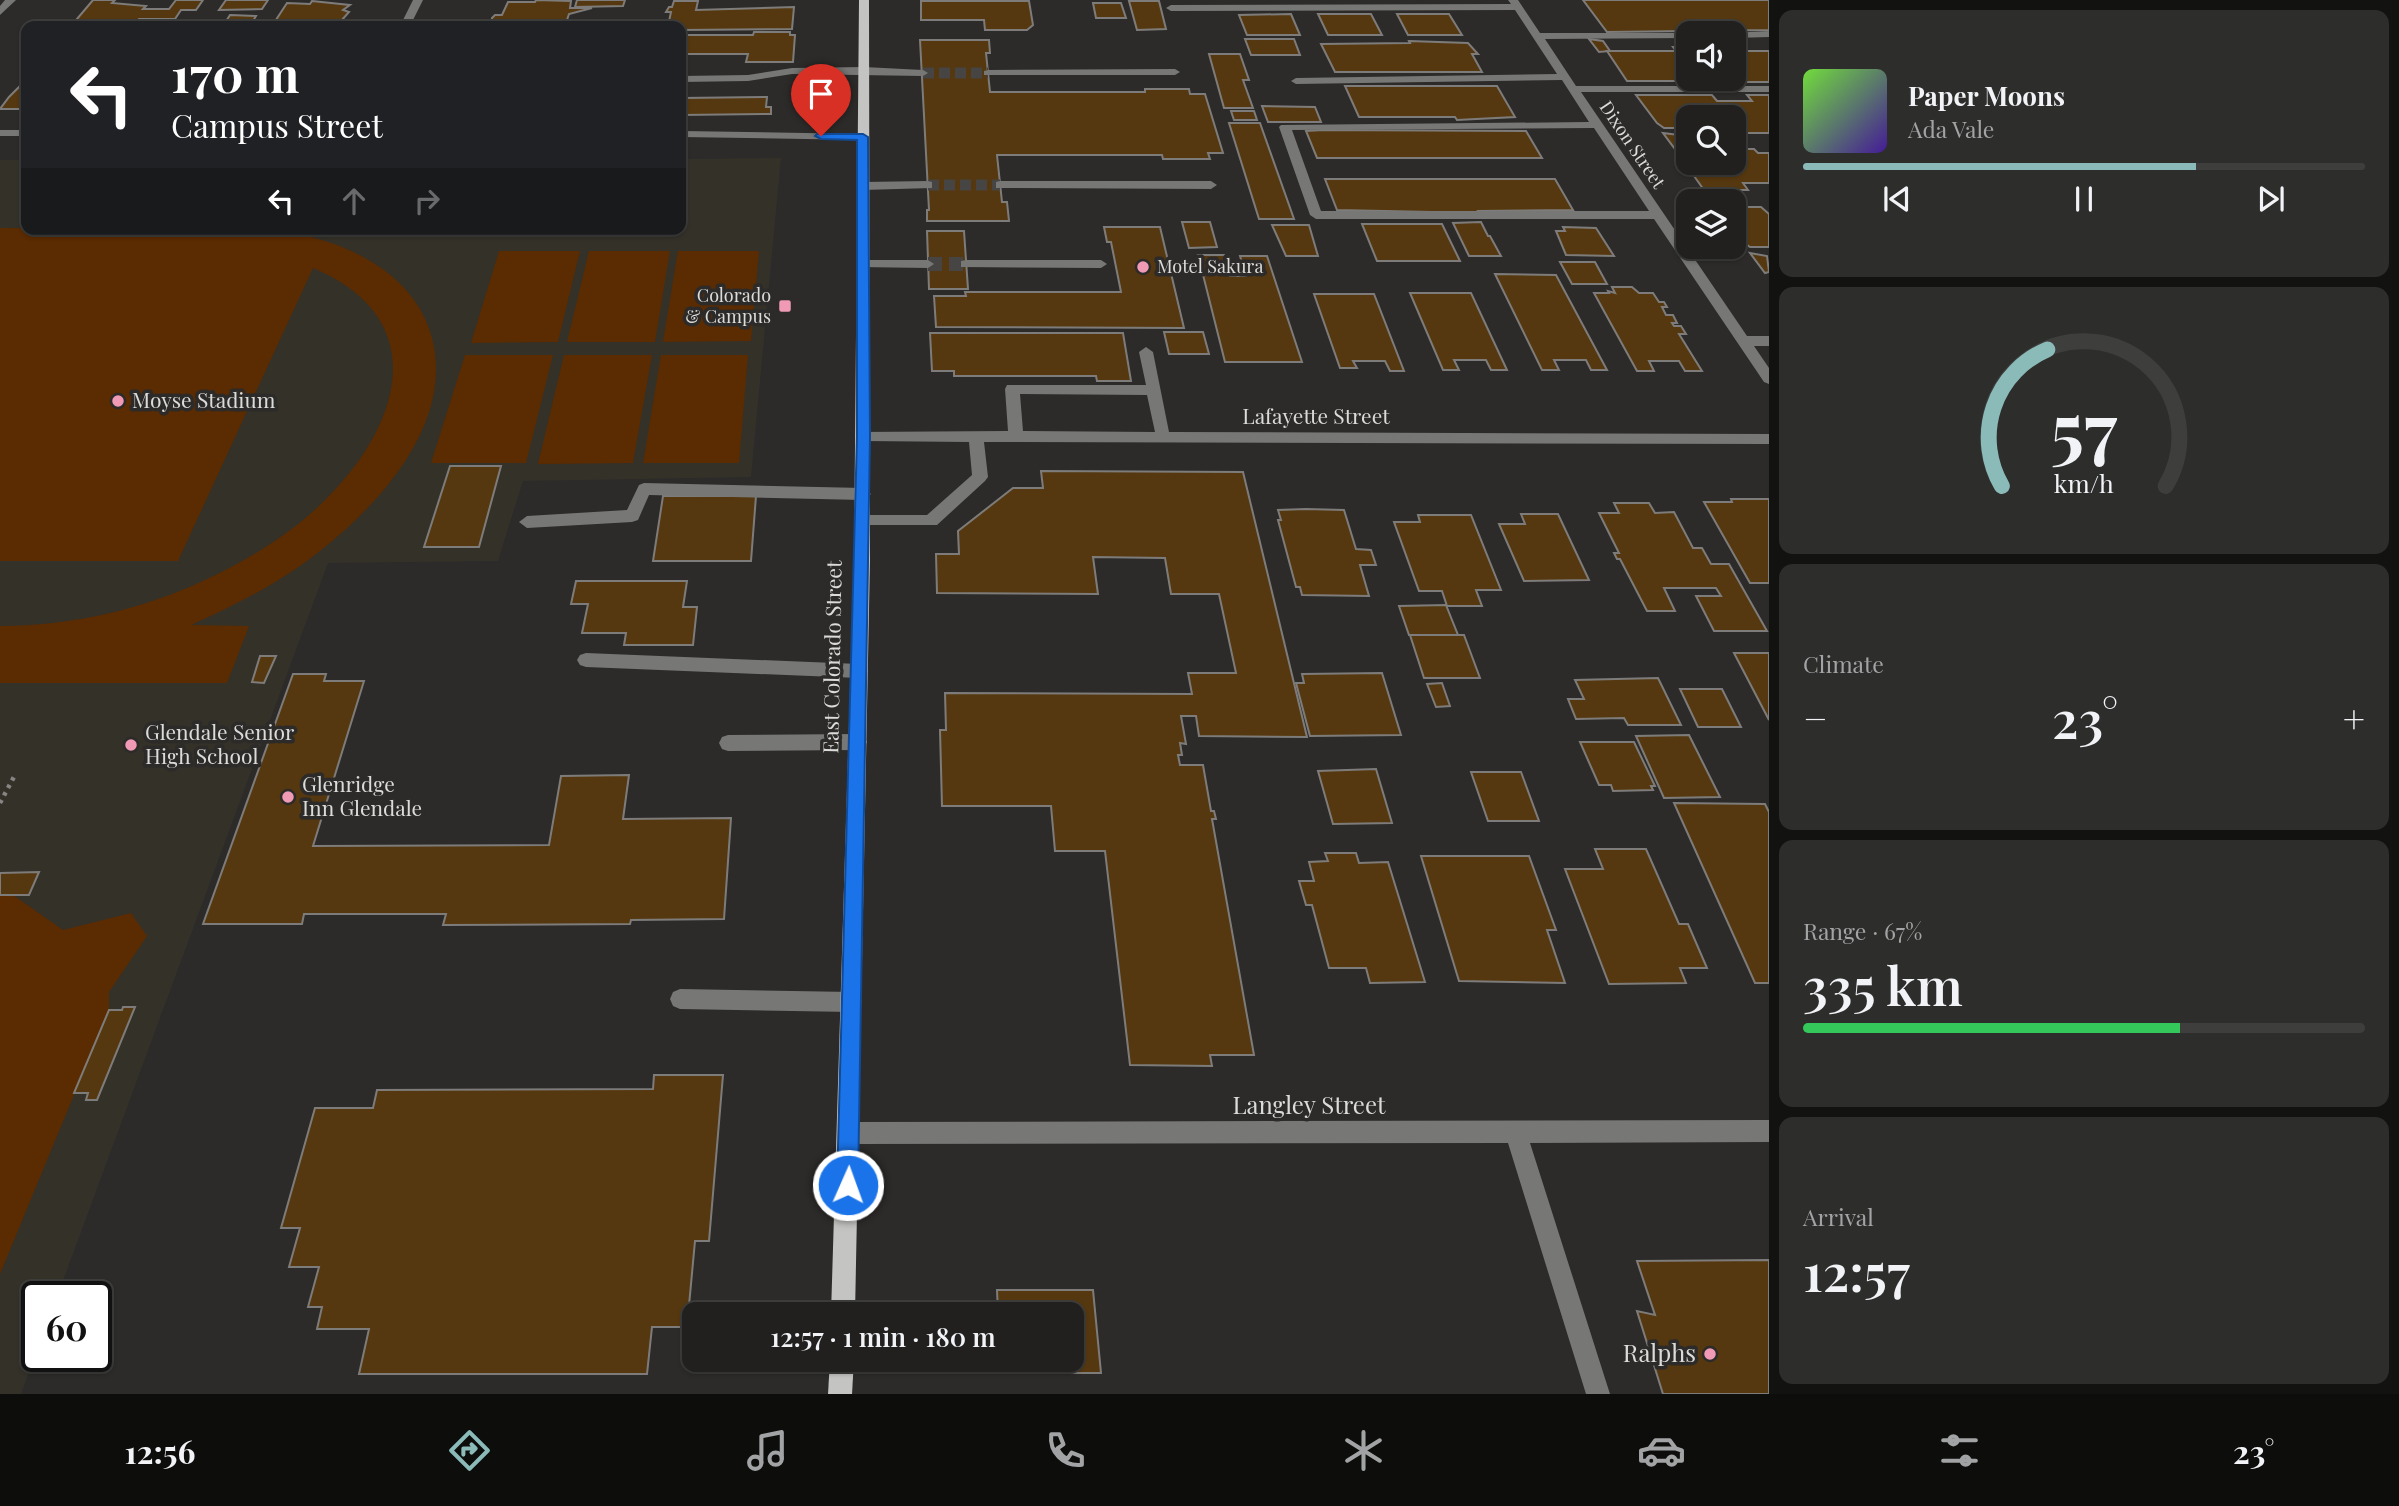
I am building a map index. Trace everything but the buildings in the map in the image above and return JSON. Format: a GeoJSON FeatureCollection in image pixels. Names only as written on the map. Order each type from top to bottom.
{"type":"FeatureCollection","features":[{"type":"Feature","properties":{"kind":"main road","name":"East Colorado Street"},"geometry":{"type":"LineString","coordinates":[[843,1302],[863,494],[864,0]]}},
{"type":"Feature","properties":{"kind":"main road"},"geometry":{"type":"LineString","coordinates":[[840,1394],[841,1372]]}},
{"type":"Feature","properties":{"kind":"street"},"geometry":{"type":"LineString","coordinates":[[0,1],[11,0]]}},
{"type":"Feature","properties":{"kind":"street"},"geometry":{"type":"LineString","coordinates":[[0,12],[11,0]]}},
{"type":"Feature","properties":{"kind":"street"},"geometry":{"type":"LineString","coordinates":[[408,21],[418,0]]}},
{"type":"Feature","properties":{"kind":"street"},"geometry":{"type":"LineString","coordinates":[[1171,8],[1516,4]]}},
{"type":"Feature","properties":{"kind":"street","name":"Dixon Street"},"geometry":{"type":"LineString","coordinates":[[1516,4],[1744,341],[1764,364],[1769,379]]}},
{"type":"Feature","properties":{"kind":"street"},"geometry":{"type":"LineString","coordinates":[[1746,34],[1769,34]]}},
{"type":"Feature","properties":{"kind":"street"},"geometry":{"type":"LineString","coordinates":[[1538,36],[1676,35]]}},
{"type":"Feature","properties":{"kind":"street"},"geometry":{"type":"LineString","coordinates":[[686,79],[748,78],[792,71],[923,73]]}},
{"type":"Feature","properties":{"kind":"street"},"geometry":{"type":"LineString","coordinates":[[988,73],[1175,72]]}},
{"type":"Feature","properties":{"kind":"street"},"geometry":{"type":"LineString","coordinates":[[1296,81],[1565,77]]}},
{"type":"Feature","properties":{"kind":"street"},"geometry":{"type":"LineString","coordinates":[[1574,89],[1769,89]]}},
{"type":"Feature","properties":{"kind":"street"},"geometry":{"type":"LineString","coordinates":[[1597,125],[1285,127],[1316,215],[1658,215]]}},
{"type":"Feature","properties":{"kind":"street"},"geometry":{"type":"LineString","coordinates":[[0,133],[21,133]]}},
{"type":"Feature","properties":{"kind":"street"},"geometry":{"type":"LineString","coordinates":[[686,134],[863,137]]}},
{"type":"Feature","properties":{"kind":"street"},"geometry":{"type":"LineString","coordinates":[[863,186],[928,185]]}},
{"type":"Feature","properties":{"kind":"street"},"geometry":{"type":"LineString","coordinates":[[1000,185],[1211,185]]}},
{"type":"Feature","properties":{"kind":"street"},"geometry":{"type":"LineString","coordinates":[[864,264],[928,264]]}},
{"type":"Feature","properties":{"kind":"street"},"geometry":{"type":"LineString","coordinates":[[966,264],[1101,264]]}},
{"type":"Feature","properties":{"kind":"street"},"geometry":{"type":"LineString","coordinates":[[1744,341],[1769,341]]}},
{"type":"Feature","properties":{"kind":"street"},"geometry":{"type":"LineString","coordinates":[[1146,352],[1163,437]]}},
{"type":"Feature","properties":{"kind":"street"},"geometry":{"type":"LineString","coordinates":[[1016,437],[1012,389],[1154,390]]}},
{"type":"Feature","properties":{"kind":"street","name":"Lafayette Street"},"geometry":{"type":"LineString","coordinates":[[863,436],[1769,439]]}},
{"type":"Feature","properties":{"kind":"street"},"geometry":{"type":"LineString","coordinates":[[862,521],[931,521],[980,477],[976,436]]}},
{"type":"Feature","properties":{"kind":"street"},"geometry":{"type":"LineString","coordinates":[[527,522],[632,516],[644,489],[863,494]]}},
{"type":"Feature","properties":{"kind":"street"},"geometry":{"type":"LineString","coordinates":[[586,660],[859,671]]}},
{"type":"Feature","properties":{"kind":"street"},"geometry":{"type":"LineString","coordinates":[[728,743],[858,742]]}},
{"type":"Feature","properties":{"kind":"street"},"geometry":{"type":"LineString","coordinates":[[680,999],[852,1002]]}},
{"type":"Feature","properties":{"kind":"street","name":"Langley Street"},"geometry":{"type":"LineString","coordinates":[[849,1133],[1769,1131]]}},
{"type":"Feature","properties":{"kind":"street"},"geometry":{"type":"LineString","coordinates":[[1516,1132],[1598,1394]]}},
{"type":"Feature","properties":{"kind":"path"},"geometry":{"type":"LineString","coordinates":[[0,803],[15,775]]}},
{"type":"Feature","properties":{"kind":"shaded area","name":"Glendale Senior High School"},"geometry":{"type":"Polygon","coordinates":[[[781,158],[751,477],[523,481],[498,561],[328,563],[63,1281],[21,1281],[21,1372],[29,1372],[21,1394],[0,1394],[0,160],[21,160],[21,235],[686,235],[686,159],[781,158]]]}},
{"type":"Feature","properties":{"kind":"shaded area"},"geometry":{"type":"Polygon","coordinates":[[[0,228],[21,228],[21,235],[302,235],[342,247],[372,262],[398,282],[419,307],[432,338],[436,369],[432,400],[422,430],[388,485],[343,532],[290,573],[191,625],[249,626],[227,683],[0,683],[0,626],[53,623],[105,614],[181,591],[237,564],[298,524],[351,472],[372,440],[386,408],[393,376],[390,344],[377,315],[351,290],[313,268],[178,561],[0,561],[0,228]]]}},
{"type":"Feature","properties":{"kind":"shaded area"},"geometry":{"type":"Polygon","coordinates":[[[499,251],[580,251],[558,342],[471,343],[499,251]]]}},
{"type":"Feature","properties":{"kind":"shaded area"},"geometry":{"type":"Polygon","coordinates":[[[589,251],[670,251],[655,342],[567,342],[589,251]]]}},
{"type":"Feature","properties":{"kind":"shaded area"},"geometry":{"type":"Polygon","coordinates":[[[678,251],[759,251],[751,341],[663,342],[678,251]]]}},
{"type":"Feature","properties":{"kind":"shaded area"},"geometry":{"type":"Polygon","coordinates":[[[465,355],[553,355],[526,463],[431,463],[465,355]]]}},
{"type":"Feature","properties":{"kind":"shaded area"},"geometry":{"type":"Polygon","coordinates":[[[564,355],[652,355],[633,463],[538,464],[564,355]]]}},
{"type":"Feature","properties":{"kind":"shaded area"},"geometry":{"type":"Polygon","coordinates":[[[661,355],[748,355],[739,463],[643,463],[661,355]]]}},
{"type":"Feature","properties":{"kind":"shaded area"},"geometry":{"type":"Polygon","coordinates":[[[0,895],[13,895],[63,930],[131,913],[147,936],[109,992],[109,1010],[0,1274],[0,895]]]}},
{"type":"Feature","properties":{"kind":"tunnel"},"geometry":{"type":"LineString","coordinates":[[923,73],[988,73]]}},
{"type":"Feature","properties":{"kind":"tunnel"},"geometry":{"type":"LineString","coordinates":[[928,185],[1000,185]]}},
{"type":"Feature","properties":{"kind":"tunnel"},"geometry":{"type":"LineString","coordinates":[[928,264],[966,264]]}},
{"type":"Feature","properties":{"kind":"place","name":"Motel Sakura"},"geometry":{"type":"Point","coordinates":[1143,267]}},
{"type":"Feature","properties":{"kind":"place","name":"Colorado & Campus"},"geometry":{"type":"Point","coordinates":[785,306]}},
{"type":"Feature","properties":{"kind":"place","name":"Moyse Stadium"},"geometry":{"type":"Point","coordinates":[118,401]}},
{"type":"Feature","properties":{"kind":"place","name":"Glendale Senior High School"},"geometry":{"type":"Point","coordinates":[131,745]}},
{"type":"Feature","properties":{"kind":"place","name":"Glenridge Inn Glendale"},"geometry":{"type":"Point","coordinates":[288,797]}},
{"type":"Feature","properties":{"kind":"place","name":"Ralphs"},"geometry":{"type":"Point","coordinates":[1710,1354]}},
{"type":"Feature","properties":{"kind":"route"},"geometry":{"type":"LineString","coordinates":[[821,136],[863,137],[863,436],[848,1185]]}}]}
